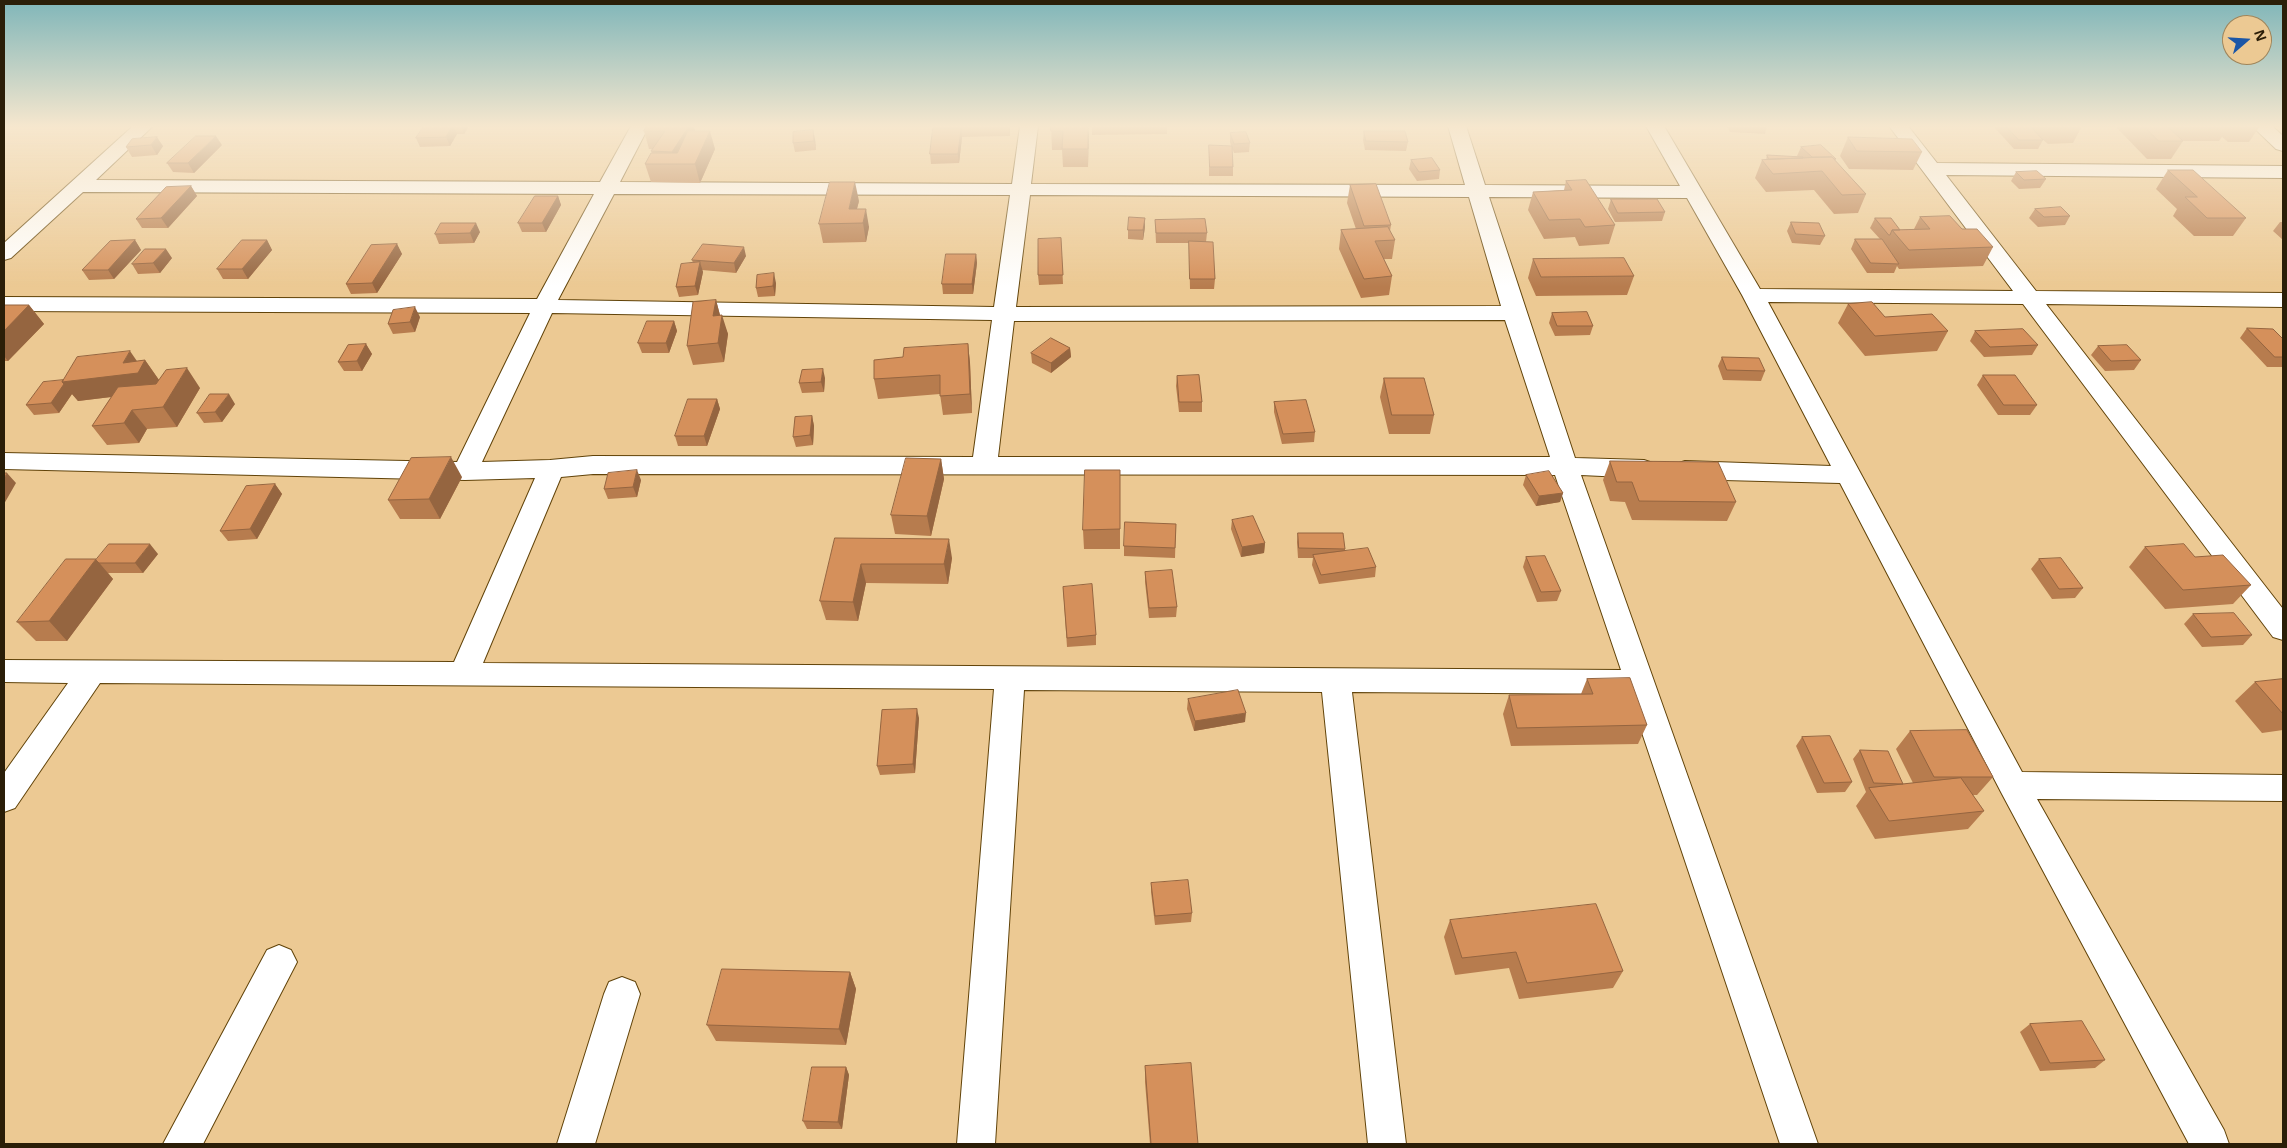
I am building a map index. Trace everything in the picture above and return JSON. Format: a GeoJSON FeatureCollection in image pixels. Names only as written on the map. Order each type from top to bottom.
{"type":"FeatureCollection","features":[{"type":"Feature","properties":{"kind":"street"},"geometry":{"type":"LineString","coordinates":[[4,254],[86,180]]}},
{"type":"Feature","properties":{"kind":"street"},"geometry":{"type":"LineString","coordinates":[[465,471],[544,306],[611,180]]}},
{"type":"Feature","properties":{"kind":"street"},"geometry":{"type":"LineString","coordinates":[[984,465],[1022,180]]}},
{"type":"Feature","properties":{"kind":"street"},"geometry":{"type":"LineString","coordinates":[[1474,180],[1514,314],[1565,466],[1799,1144]]}},
{"type":"Feature","properties":{"kind":"street"},"geometry":{"type":"LineString","coordinates":[[1686,180],[1754,295],[2013,785],[2210,1144]]}},
{"type":"Feature","properties":{"kind":"street"},"geometry":{"type":"LineString","coordinates":[[1937,180],[2283,629]]}},
{"type":"Feature","properties":{"kind":"street"},"geometry":{"type":"LineString","coordinates":[[79,186],[606,189],[1021,188],[1693,192]]}},
{"type":"Feature","properties":{"kind":"street"},"geometry":{"type":"LineString","coordinates":[[1754,295],[2283,300]]}},
{"type":"Feature","properties":{"kind":"street"},"geometry":{"type":"LineString","coordinates":[[4,304],[544,306],[1004,314],[1514,314]]}},
{"type":"Feature","properties":{"kind":"street"},"geometry":{"type":"LineString","coordinates":[[4,461],[465,471],[550,468],[593,464],[1565,466],[1848,475]]}},
{"type":"Feature","properties":{"kind":"street"},"geometry":{"type":"LineString","coordinates":[[463,675],[547,483],[550,468]]}},
{"type":"Feature","properties":{"kind":"street"},"geometry":{"type":"LineString","coordinates":[[4,672],[1640,682]]}},
{"type":"Feature","properties":{"kind":"street"},"geometry":{"type":"LineString","coordinates":[[4,798],[92,672]]}},
{"type":"Feature","properties":{"kind":"street"},"geometry":{"type":"LineString","coordinates":[[976,1144],[1010,678]]}},
{"type":"Feature","properties":{"kind":"street"},"geometry":{"type":"LineString","coordinates":[[1336,680],[1387,1144]]}},
{"type":"Feature","properties":{"kind":"street"},"geometry":{"type":"LineString","coordinates":[[2013,785],[2283,788]]}},
{"type":"Feature","properties":{"kind":"street"},"geometry":{"type":"LineString","coordinates":[[182,1144],[279,962]]}},
{"type":"Feature","properties":{"kind":"street"},"geometry":{"type":"LineString","coordinates":[[576,1144],[622,994]]}},
{"type":"Feature","properties":{"kind":"building"},"geometry":{"type":"Polygon","coordinates":[[[1586,180],[1615,225],[1585,227],[1580,219],[1549,220],[1533,192],[1572,190],[1566,181],[1586,180]]]}},
{"type":"Feature","properties":{"kind":"building"},"geometry":{"type":"Polygon","coordinates":[[[1829,180],[1853,180],[1866,194],[1842,195],[1829,180]]]}},
{"type":"Feature","properties":{"kind":"building"},"geometry":{"type":"Polygon","coordinates":[[[2178,180],[2204,180],[2246,218],[2207,218],[2185,197],[2197,197],[2178,180]]]}},
{"type":"Feature","properties":{"kind":"building"},"geometry":{"type":"Polygon","coordinates":[[[830,182],[855,182],[849,209],[866,209],[863,223],[819,224],[830,182]]]}},
{"type":"Feature","properties":{"kind":"building"},"geometry":{"type":"Polygon","coordinates":[[[1376,184],[1391,225],[1364,226],[1350,185],[1376,184]]]}},
{"type":"Feature","properties":{"kind":"building"},"geometry":{"type":"Polygon","coordinates":[[[191,186],[161,218],[136,219],[166,187],[191,186]]]}},
{"type":"Feature","properties":{"kind":"building"},"geometry":{"type":"Polygon","coordinates":[[[535,196],[558,196],[542,223],[518,223],[535,196]]]}},
{"type":"Feature","properties":{"kind":"building"},"geometry":{"type":"Polygon","coordinates":[[[1611,199],[1657,199],[1665,212],[1618,213],[1611,199]]]}},
{"type":"Feature","properties":{"kind":"building"},"geometry":{"type":"Polygon","coordinates":[[[2061,207],[2070,216],[2044,217],[2035,209],[2061,207]]]}},
{"type":"Feature","properties":{"kind":"building"},"geometry":{"type":"Polygon","coordinates":[[[1950,216],[1962,229],[1977,229],[1993,247],[1909,250],[1892,230],[1930,229],[1920,217],[1950,216]]]}},
{"type":"Feature","properties":{"kind":"building"},"geometry":{"type":"Polygon","coordinates":[[[1129,217],[1145,218],[1143,230],[1128,230],[1129,217]]]}},
{"type":"Feature","properties":{"kind":"building"},"geometry":{"type":"Polygon","coordinates":[[[1875,218],[1891,218],[1900,230],[1892,230],[1889,235],[1875,218]]]}},
{"type":"Feature","properties":{"kind":"building"},"geometry":{"type":"Polygon","coordinates":[[[1205,219],[1207,233],[1156,233],[1155,220],[1205,219]]]}},
{"type":"Feature","properties":{"kind":"building"},"geometry":{"type":"Polygon","coordinates":[[[1791,222],[1819,223],[1825,236],[1796,234],[1791,222]]]}},
{"type":"Feature","properties":{"kind":"building"},"geometry":{"type":"Polygon","coordinates":[[[441,223],[476,223],[470,233],[435,234],[441,223]]]}},
{"type":"Feature","properties":{"kind":"building"},"geometry":{"type":"Polygon","coordinates":[[[1388,227],[1395,240],[1375,241],[1392,276],[1364,279],[1341,230],[1388,227]]]}},
{"type":"Feature","properties":{"kind":"building"},"geometry":{"type":"Polygon","coordinates":[[[1061,238],[1063,275],[1038,275],[1038,239],[1061,238]]]}},
{"type":"Feature","properties":{"kind":"building"},"geometry":{"type":"Polygon","coordinates":[[[1855,239],[1882,239],[1899,264],[1871,263],[1855,239]]]}},
{"type":"Feature","properties":{"kind":"building"},"geometry":{"type":"Polygon","coordinates":[[[135,240],[108,270],[82,270],[110,241],[135,240]]]}},
{"type":"Feature","properties":{"kind":"building"},"geometry":{"type":"Polygon","coordinates":[[[242,240],[267,240],[242,269],[217,269],[242,240]]]}},
{"type":"Feature","properties":{"kind":"building"},"geometry":{"type":"Polygon","coordinates":[[[1189,241],[1213,242],[1215,279],[1190,279],[1189,241]]]}},
{"type":"Feature","properties":{"kind":"building"},"geometry":{"type":"Polygon","coordinates":[[[397,244],[372,283],[346,284],[371,245],[397,244]]]}},
{"type":"Feature","properties":{"kind":"building"},"geometry":{"type":"Polygon","coordinates":[[[703,244],[744,247],[734,263],[692,260],[703,244]]]}},
{"type":"Feature","properties":{"kind":"building"},"geometry":{"type":"Polygon","coordinates":[[[145,249],[166,249],[153,263],[132,264],[145,249]]]}},
{"type":"Feature","properties":{"kind":"building"},"geometry":{"type":"Polygon","coordinates":[[[946,254],[976,254],[972,284],[942,284],[946,254]]]}},
{"type":"Feature","properties":{"kind":"building"},"geometry":{"type":"Polygon","coordinates":[[[1624,258],[1634,276],[1541,277],[1533,259],[1624,258]]]}},
{"type":"Feature","properties":{"kind":"building"},"geometry":{"type":"Polygon","coordinates":[[[700,262],[695,286],[676,287],[681,264],[700,262]]]}},
{"type":"Feature","properties":{"kind":"building"},"geometry":{"type":"Polygon","coordinates":[[[774,273],[773,286],[756,288],[757,275],[774,273]]]}},
{"type":"Feature","properties":{"kind":"building"},"geometry":{"type":"Polygon","coordinates":[[[716,300],[713,316],[722,315],[718,343],[687,346],[693,302],[716,300]]]}},
{"type":"Feature","properties":{"kind":"building"},"geometry":{"type":"Polygon","coordinates":[[[1872,302],[1885,317],[1932,314],[1948,331],[1875,336],[1848,304],[1872,302]]]}},
{"type":"Feature","properties":{"kind":"building"},"geometry":{"type":"Polygon","coordinates":[[[4,305],[29,305],[4,331],[4,305]]]}},
{"type":"Feature","properties":{"kind":"building"},"geometry":{"type":"Polygon","coordinates":[[[415,307],[410,322],[388,324],[393,310],[415,307]]]}},
{"type":"Feature","properties":{"kind":"building"},"geometry":{"type":"Polygon","coordinates":[[[1587,312],[1593,326],[1557,326],[1552,313],[1587,312]]]}},
{"type":"Feature","properties":{"kind":"building"},"geometry":{"type":"Polygon","coordinates":[[[647,321],[674,321],[666,343],[638,343],[647,321]]]}},
{"type":"Feature","properties":{"kind":"building"},"geometry":{"type":"Polygon","coordinates":[[[2247,328],[2273,329],[2283,339],[2283,357],[2275,357],[2247,328]]]}},
{"type":"Feature","properties":{"kind":"building"},"geometry":{"type":"Polygon","coordinates":[[[2023,329],[2038,345],[1990,347],[1975,331],[2023,329]]]}},
{"type":"Feature","properties":{"kind":"building"},"geometry":{"type":"Polygon","coordinates":[[[1051,338],[1070,348],[1051,363],[1031,353],[1051,338]]]}},
{"type":"Feature","properties":{"kind":"building"},"geometry":{"type":"Polygon","coordinates":[[[366,344],[357,361],[338,362],[348,345],[366,344]]]}},
{"type":"Feature","properties":{"kind":"building"},"geometry":{"type":"Polygon","coordinates":[[[968,344],[970,394],[940,396],[940,375],[874,379],[874,360],[903,357],[904,348],[968,344]]]}},
{"type":"Feature","properties":{"kind":"building"},"geometry":{"type":"Polygon","coordinates":[[[2127,345],[2141,360],[2111,361],[2098,346],[2127,345]]]}},
{"type":"Feature","properties":{"kind":"building"},"geometry":{"type":"Polygon","coordinates":[[[130,351],[123,363],[145,360],[138,373],[62,382],[77,357],[130,351]]]}},
{"type":"Feature","properties":{"kind":"building"},"geometry":{"type":"Polygon","coordinates":[[[1722,357],[1759,358],[1765,371],[1727,370],[1722,357]]]}},
{"type":"Feature","properties":{"kind":"building"},"geometry":{"type":"Polygon","coordinates":[[[187,368],[163,407],[132,410],[124,423],[92,426],[118,387],[156,384],[166,370],[187,368]]]}},
{"type":"Feature","properties":{"kind":"building"},"geometry":{"type":"Polygon","coordinates":[[[823,369],[821,382],[799,383],[802,370],[823,369]]]}},
{"type":"Feature","properties":{"kind":"building"},"geometry":{"type":"Polygon","coordinates":[[[1199,375],[1202,402],[1179,402],[1177,376],[1199,375]]]}},
{"type":"Feature","properties":{"kind":"building"},"geometry":{"type":"Polygon","coordinates":[[[1983,375],[2015,375],[2037,405],[2004,405],[1983,375]]]}},
{"type":"Feature","properties":{"kind":"building"},"geometry":{"type":"Polygon","coordinates":[[[1384,378],[1424,378],[1434,415],[1392,415],[1384,378]]]}},
{"type":"Feature","properties":{"kind":"building"},"geometry":{"type":"Polygon","coordinates":[[[63,380],[64,384],[51,403],[26,405],[43,382],[63,380]]]}},
{"type":"Feature","properties":{"kind":"building"},"geometry":{"type":"Polygon","coordinates":[[[210,394],[229,394],[215,412],[197,413],[210,394]]]}},
{"type":"Feature","properties":{"kind":"building"},"geometry":{"type":"Polygon","coordinates":[[[688,399],[717,399],[704,436],[675,436],[688,399]]]}},
{"type":"Feature","properties":{"kind":"building"},"geometry":{"type":"Polygon","coordinates":[[[1306,400],[1315,432],[1283,434],[1274,402],[1306,400]]]}},
{"type":"Feature","properties":{"kind":"building"},"geometry":{"type":"Polygon","coordinates":[[[812,416],[810,435],[793,437],[795,417],[812,416]]]}},
{"type":"Feature","properties":{"kind":"building"},"geometry":{"type":"Polygon","coordinates":[[[451,457],[429,499],[388,500],[411,458],[451,457]]]}},
{"type":"Feature","properties":{"kind":"building"},"geometry":{"type":"Polygon","coordinates":[[[906,458],[941,459],[927,516],[891,515],[906,458]]]}},
{"type":"Feature","properties":{"kind":"building"},"geometry":{"type":"Polygon","coordinates":[[[1610,461],[1718,462],[1736,502],[1639,501],[1632,482],[1617,482],[1610,461]]]}},
{"type":"Feature","properties":{"kind":"building"},"geometry":{"type":"Polygon","coordinates":[[[637,470],[633,487],[604,489],[608,473],[637,470]]]}},
{"type":"Feature","properties":{"kind":"building"},"geometry":{"type":"Polygon","coordinates":[[[1085,470],[1120,470],[1120,529],[1083,530],[1085,470]]]}},
{"type":"Feature","properties":{"kind":"building"},"geometry":{"type":"Polygon","coordinates":[[[1549,471],[1563,493],[1539,496],[1526,475],[1549,471]]]}},
{"type":"Feature","properties":{"kind":"building"},"geometry":{"type":"Polygon","coordinates":[[[275,484],[250,529],[220,531],[246,486],[275,484]]]}},
{"type":"Feature","properties":{"kind":"building"},"geometry":{"type":"Polygon","coordinates":[[[1253,516],[1265,543],[1242,547],[1232,520],[1253,516]]]}},
{"type":"Feature","properties":{"kind":"building"},"geometry":{"type":"Polygon","coordinates":[[[1125,522],[1176,524],[1175,548],[1124,546],[1125,522]]]}},
{"type":"Feature","properties":{"kind":"building"},"geometry":{"type":"Polygon","coordinates":[[[1298,533],[1343,533],[1345,549],[1299,548],[1298,533]]]}},
{"type":"Feature","properties":{"kind":"building"},"geometry":{"type":"Polygon","coordinates":[[[835,538],[949,539],[944,564],[861,564],[853,602],[820,601],[835,538]]]}},
{"type":"Feature","properties":{"kind":"building"},"geometry":{"type":"Polygon","coordinates":[[[109,544],[150,544],[135,563],[99,563],[96,560],[109,544]]]}},
{"type":"Feature","properties":{"kind":"building"},"geometry":{"type":"Polygon","coordinates":[[[2184,544],[2195,557],[2223,555],[2251,585],[2183,590],[2145,547],[2184,544]]]}},
{"type":"Feature","properties":{"kind":"building"},"geometry":{"type":"Polygon","coordinates":[[[1368,548],[1376,567],[1321,575],[1313,555],[1368,548]]]}},
{"type":"Feature","properties":{"kind":"building"},"geometry":{"type":"Polygon","coordinates":[[[1545,556],[1561,591],[1541,592],[1526,557],[1545,556]]]}},
{"type":"Feature","properties":{"kind":"building"},"geometry":{"type":"Polygon","coordinates":[[[2061,558],[2083,588],[2059,589],[2039,559],[2061,558]]]}},
{"type":"Feature","properties":{"kind":"building"},"geometry":{"type":"Polygon","coordinates":[[[66,559],[96,559],[49,621],[17,622],[66,559]]]}},
{"type":"Feature","properties":{"kind":"building"},"geometry":{"type":"Polygon","coordinates":[[[1172,570],[1177,607],[1149,608],[1145,572],[1172,570]]]}},
{"type":"Feature","properties":{"kind":"building"},"geometry":{"type":"Polygon","coordinates":[[[1092,584],[1096,635],[1067,638],[1063,587],[1092,584]]]}},
{"type":"Feature","properties":{"kind":"building"},"geometry":{"type":"Polygon","coordinates":[[[2234,613],[2252,635],[2211,637],[2193,614],[2234,613]]]}},
{"type":"Feature","properties":{"kind":"building"},"geometry":{"type":"Polygon","coordinates":[[[1630,678],[1647,725],[1517,728],[1509,695],[1593,694],[1587,679],[1630,678]]]}},
{"type":"Feature","properties":{"kind":"building"},"geometry":{"type":"Polygon","coordinates":[[[2283,679],[2283,714],[2255,682],[2283,679]]]}},
{"type":"Feature","properties":{"kind":"building"},"geometry":{"type":"Polygon","coordinates":[[[1238,690],[1246,713],[1195,721],[1188,699],[1238,690]]]}},
{"type":"Feature","properties":{"kind":"building"},"geometry":{"type":"Polygon","coordinates":[[[917,709],[913,764],[877,766],[882,710],[917,709]]]}},
{"type":"Feature","properties":{"kind":"building"},"geometry":{"type":"Polygon","coordinates":[[[1967,730],[1993,777],[1934,777],[1910,731],[1967,730]]]}},
{"type":"Feature","properties":{"kind":"building"},"geometry":{"type":"Polygon","coordinates":[[[1830,736],[1852,782],[1824,783],[1802,737],[1830,736]]]}},
{"type":"Feature","properties":{"kind":"building"},"geometry":{"type":"Polygon","coordinates":[[[1860,750],[1888,751],[1903,784],[1874,783],[1860,750]]]}},
{"type":"Feature","properties":{"kind":"building"},"geometry":{"type":"Polygon","coordinates":[[[1961,778],[1984,811],[1889,821],[1869,788],[1961,778]]]}},
{"type":"Feature","properties":{"kind":"building"},"geometry":{"type":"Polygon","coordinates":[[[1188,880],[1192,913],[1155,916],[1151,883],[1188,880]]]}},
{"type":"Feature","properties":{"kind":"building"},"geometry":{"type":"Polygon","coordinates":[[[1596,904],[1623,971],[1527,983],[1516,952],[1462,958],[1450,920],[1596,904]]]}},
{"type":"Feature","properties":{"kind":"building"},"geometry":{"type":"Polygon","coordinates":[[[722,969],[850,972],[839,1029],[707,1025],[722,969]]]}},
{"type":"Feature","properties":{"kind":"building"},"geometry":{"type":"Polygon","coordinates":[[[2082,1021],[2105,1060],[2050,1063],[2030,1024],[2082,1021]]]}},
{"type":"Feature","properties":{"kind":"building"},"geometry":{"type":"Polygon","coordinates":[[[1191,1063],[1198,1144],[1151,1144],[1145,1066],[1191,1063]]]}},
{"type":"Feature","properties":{"kind":"building"},"geometry":{"type":"Polygon","coordinates":[[[812,1067],[846,1067],[838,1122],[803,1121],[812,1067]]]}}]}
